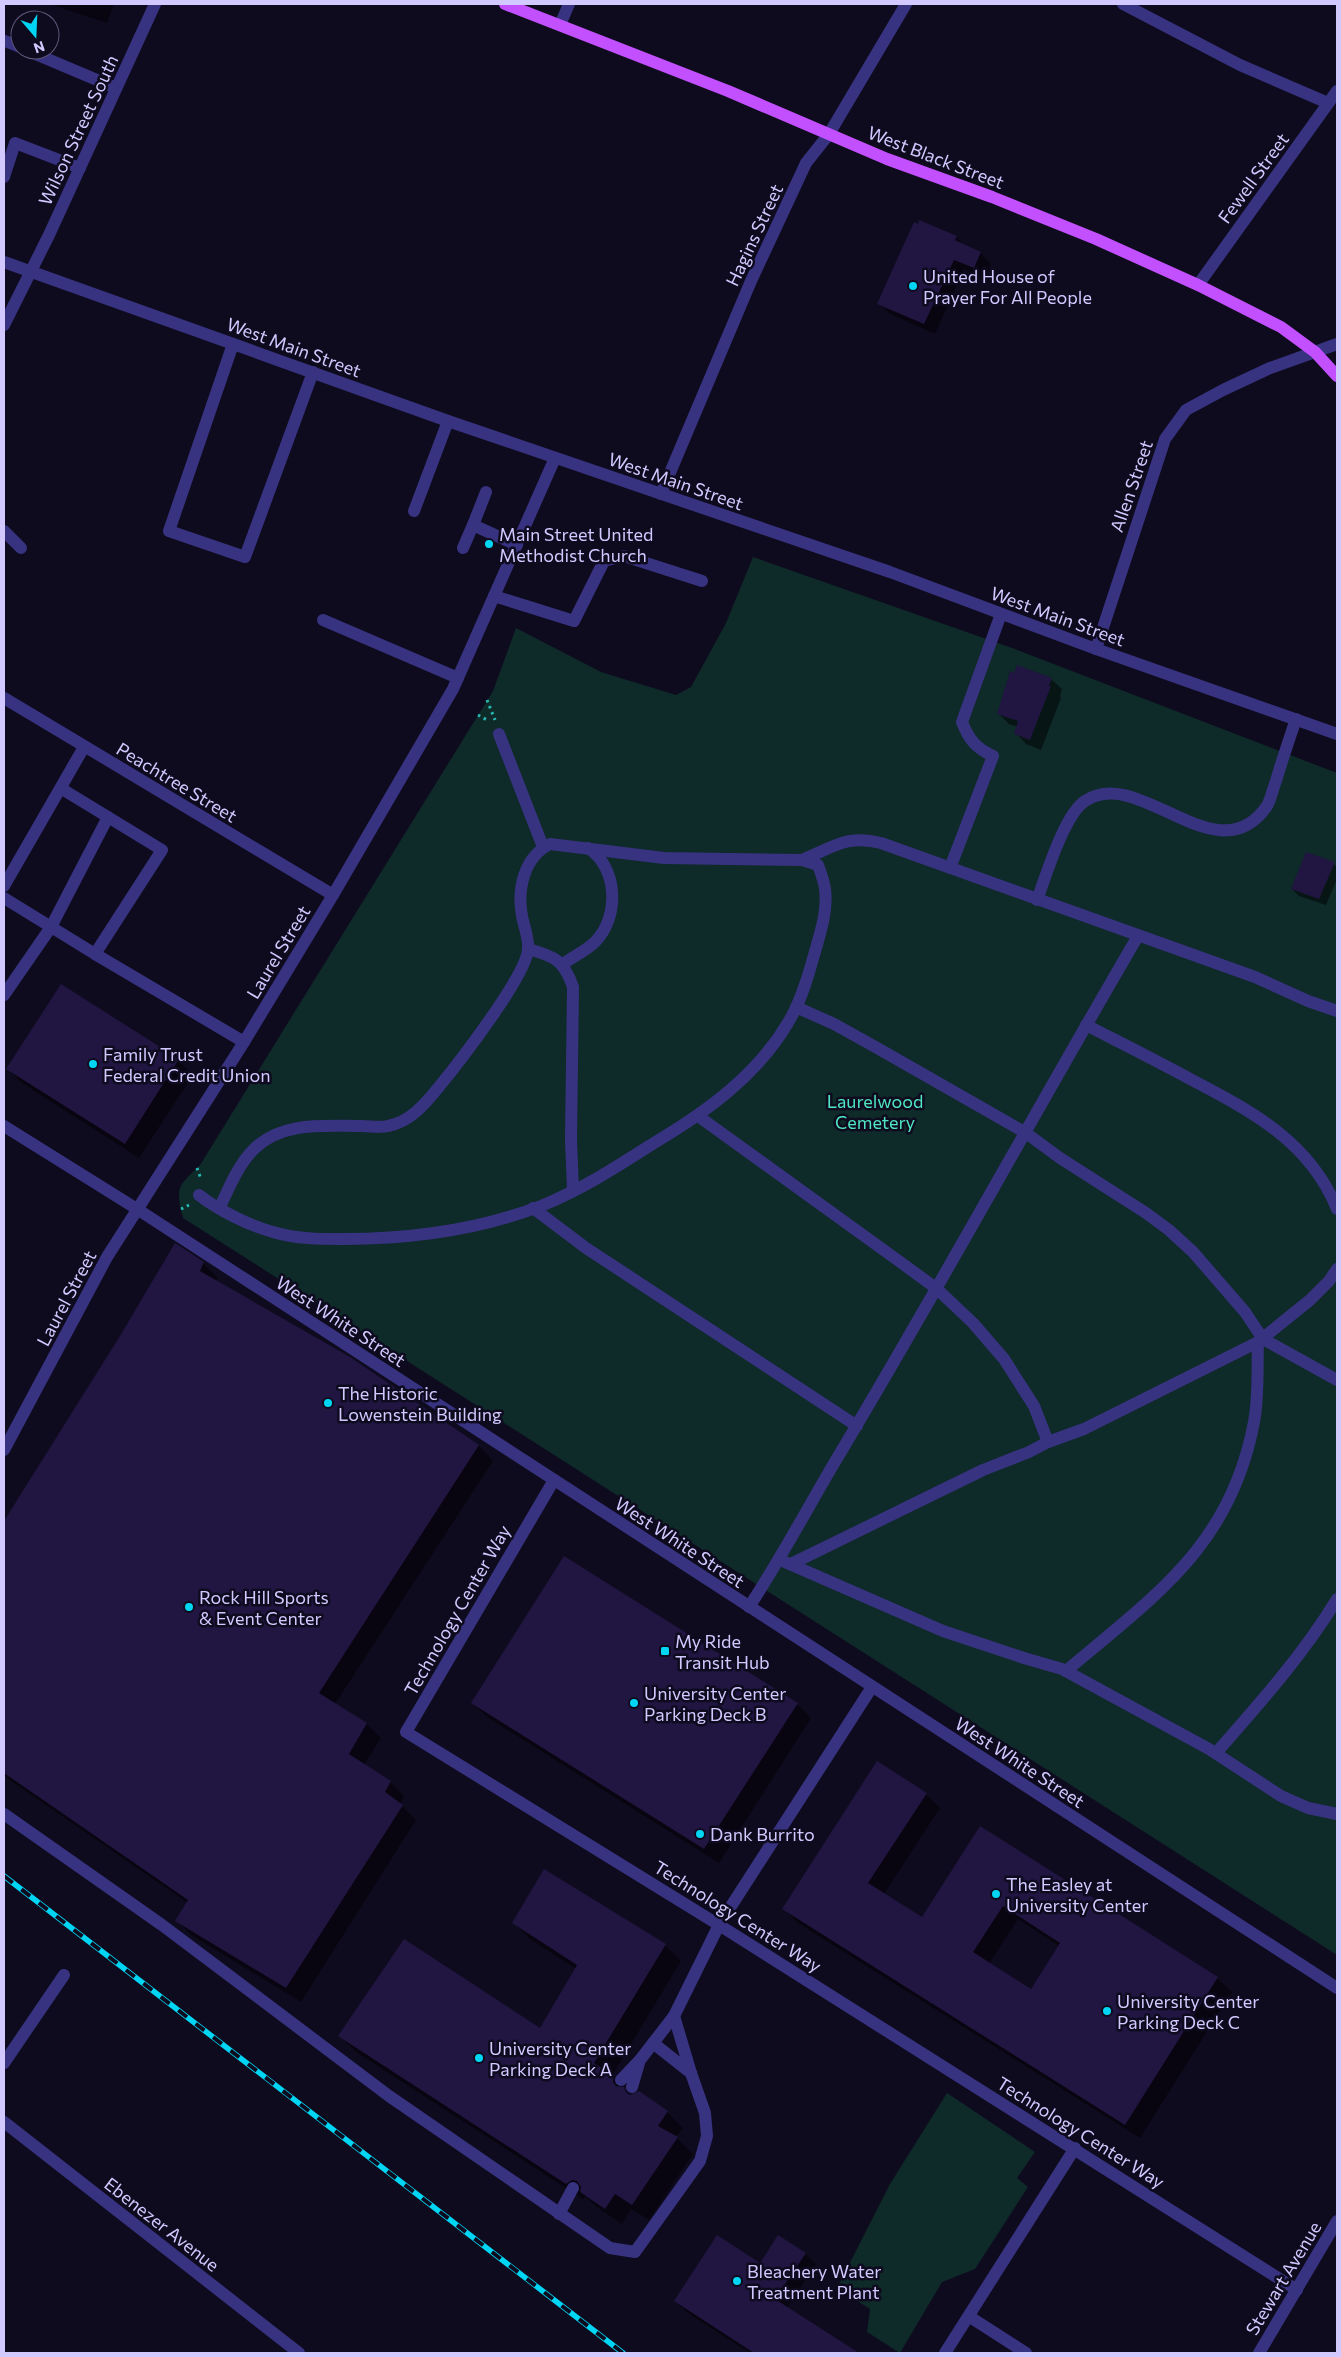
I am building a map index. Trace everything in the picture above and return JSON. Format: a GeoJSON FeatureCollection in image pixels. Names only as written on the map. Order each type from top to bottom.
{"type":"FeatureCollection","features":[{"type":"Feature","properties":{"kind":"main road","name":"West Black Street"},"geometry":{"type":"LineString","coordinates":[[505,4],[728,91],[887,159],[992,197],[1096,239],[1198,285],[1281,328],[1315,352],[1337,376]]}},
{"type":"Feature","properties":{"kind":"street","name":"Wilson Street South"},"geometry":{"type":"LineString","coordinates":[[4,325],[80,168],[155,4]]}},
{"type":"Feature","properties":{"kind":"street"},"geometry":{"type":"LineString","coordinates":[[560,25],[569,4]]}},
{"type":"Feature","properties":{"kind":"street","name":"Hagins Street"},"geometry":{"type":"LineString","coordinates":[[661,494],[751,281],[806,163],[829,134],[906,4]]}},
{"type":"Feature","properties":{"kind":"street"},"geometry":{"type":"LineString","coordinates":[[1123,4],[1240,65],[1328,103]]}},
{"type":"Feature","properties":{"kind":"street"},"geometry":{"type":"LineString","coordinates":[[5,41],[10,43]]}},
{"type":"Feature","properties":{"kind":"street"},"geometry":{"type":"LineString","coordinates":[[50,60],[116,88]]}},
{"type":"Feature","properties":{"kind":"street","name":"Fewell Street"},"geometry":{"type":"LineString","coordinates":[[1198,285],[1337,91]]}},
{"type":"Feature","properties":{"kind":"street"},"geometry":{"type":"LineString","coordinates":[[4,177],[15,143],[80,168]]}},
{"type":"Feature","properties":{"kind":"street","name":"West Main Street"},"geometry":{"type":"LineString","coordinates":[[4,262],[448,421],[890,572],[1096,649],[1337,734]]}},
{"type":"Feature","properties":{"kind":"street"},"geometry":{"type":"LineString","coordinates":[[233,344],[168,531],[245,557],[313,372]]}},
{"type":"Feature","properties":{"kind":"street","name":"Allen Street"},"geometry":{"type":"LineString","coordinates":[[1096,649],[1165,439],[1186,410],[1270,368],[1337,344]]}},
{"type":"Feature","properties":{"kind":"street"},"geometry":{"type":"LineString","coordinates":[[414,512],[448,421]]}},
{"type":"Feature","properties":{"kind":"street","name":"Laurel Street"},"geometry":{"type":"LineString","coordinates":[[4,1450],[107,1257],[244,1042],[333,895],[458,678],[555,458]]}},
{"type":"Feature","properties":{"kind":"street"},"geometry":{"type":"LineString","coordinates":[[463,548],[486,492]]}},
{"type":"Feature","properties":{"kind":"street"},"geometry":{"type":"LineString","coordinates":[[473,525],[517,545]]}},
{"type":"Feature","properties":{"kind":"street"},"geometry":{"type":"LineString","coordinates":[[4,531],[21,548]]}},
{"type":"Feature","properties":{"kind":"street"},"geometry":{"type":"LineString","coordinates":[[494,596],[574,621],[604,561],[624,556],[702,581]]}},
{"type":"Feature","properties":{"kind":"street"},"geometry":{"type":"LineString","coordinates":[[950,868],[993,756],[979,750],[968,738],[962,722],[1001,614]]}},
{"type":"Feature","properties":{"kind":"street"},"geometry":{"type":"LineString","coordinates":[[323,620],[458,678]]}},
{"type":"Feature","properties":{"kind":"street","name":"Peachtree Street"},"geometry":{"type":"LineString","coordinates":[[4,698],[333,895]]}},
{"type":"Feature","properties":{"kind":"street"},"geometry":{"type":"LineString","coordinates":[[1037,900],[1070,819],[1084,801],[1103,794],[1127,795],[1208,828],[1230,830],[1252,822],[1268,805],[1296,719]]}},
{"type":"Feature","properties":{"kind":"street"},"geometry":{"type":"LineString","coordinates":[[499,734],[543,847]]}},
{"type":"Feature","properties":{"kind":"street"},"geometry":{"type":"LineString","coordinates":[[4,886],[62,789],[84,747]]}},
{"type":"Feature","properties":{"kind":"street"},"geometry":{"type":"LineString","coordinates":[[62,789],[162,850],[95,954]]}},
{"type":"Feature","properties":{"kind":"street"},"geometry":{"type":"LineString","coordinates":[[4,995],[51,927],[108,817]]}},
{"type":"Feature","properties":{"kind":"street"},"geometry":{"type":"LineString","coordinates":[[802,860],[839,843],[865,839],[1255,977],[1308,1001],[1337,1011]]}},
{"type":"Feature","properties":{"kind":"street"},"geometry":{"type":"LineString","coordinates":[[199,1195],[220,1208],[274,1233],[323,1239],[375,1239],[449,1231],[481,1225],[533,1208],[573,1190],[626,1161],[698,1116],[739,1082],[765,1054],[790,1021],[807,982],[825,912],[825,889],[818,865],[802,860],[664,858],[550,844],[543,847],[538,850],[528,865],[523,880],[520,899],[528,949],[523,967],[494,1012],[450,1073],[415,1114],[388,1126],[312,1126],[291,1129],[273,1135],[254,1148],[243,1162],[220,1208]]}},
{"type":"Feature","properties":{"kind":"street"},"geometry":{"type":"LineString","coordinates":[[563,964],[595,942],[607,926],[612,911],[612,890],[607,869],[597,854],[588,848]]}},
{"type":"Feature","properties":{"kind":"street"},"geometry":{"type":"LineString","coordinates":[[4,898],[244,1042]]}},
{"type":"Feature","properties":{"kind":"street"},"geometry":{"type":"LineString","coordinates":[[748,1608],[786,1562],[856,1426],[937,1289],[1138,936]]}},
{"type":"Feature","properties":{"kind":"street"},"geometry":{"type":"LineString","coordinates":[[528,949],[547,954],[563,964],[571,980],[574,1000],[571,1140],[573,1190]]}},
{"type":"Feature","properties":{"kind":"street"},"geometry":{"type":"LineString","coordinates":[[796,1007],[834,1024],[1026,1133],[1042,1146],[1170,1230],[1220,1282],[1245,1312],[1261,1340],[1337,1380]]}},
{"type":"Feature","properties":{"kind":"street"},"geometry":{"type":"LineString","coordinates":[[1086,1025],[1196,1082],[1270,1124],[1294,1144],[1315,1169],[1330,1190],[1337,1209]]}},
{"type":"Feature","properties":{"kind":"street"},"geometry":{"type":"LineString","coordinates":[[698,1116],[937,1289],[973,1323],[1004,1359],[1034,1406],[1048,1442]]}},
{"type":"Feature","properties":{"kind":"street","name":"West White Street"},"geometry":{"type":"LineString","coordinates":[[4,1126],[138,1209],[748,1608],[1337,1988]]}},
{"type":"Feature","properties":{"kind":"street"},"geometry":{"type":"LineString","coordinates":[[533,1208],[586,1248],[856,1426]]}},
{"type":"Feature","properties":{"kind":"street"},"geometry":{"type":"LineString","coordinates":[[786,1562],[983,1470],[1084,1429],[1261,1340],[1310,1300],[1329,1282],[1337,1269]]}},
{"type":"Feature","properties":{"kind":"street"},"geometry":{"type":"LineString","coordinates":[[1066,1671],[1171,1581],[1196,1554],[1214,1528],[1239,1476],[1255,1420],[1261,1340]]}},
{"type":"Feature","properties":{"kind":"street","name":"Technology Center Way"},"geometry":{"type":"LineString","coordinates":[[554,1480],[406,1732],[719,1925],[1075,2148],[1297,2290]]}},
{"type":"Feature","properties":{"kind":"street"},"geometry":{"type":"LineString","coordinates":[[786,1562],[944,1630],[1066,1671],[1216,1754],[1281,1796],[1308,1808],[1337,1814]]}},
{"type":"Feature","properties":{"kind":"street"},"geometry":{"type":"LineString","coordinates":[[1216,1754],[1294,1663],[1319,1629],[1337,1598]]}},
{"type":"Feature","properties":{"kind":"street"},"geometry":{"type":"LineString","coordinates":[[621,2080],[640,2060],[674,2016],[719,1925],[872,1687]]}},
{"type":"Feature","properties":{"kind":"street"},"geometry":{"type":"LineString","coordinates":[[4,1814],[162,1924],[388,2096],[610,2248],[635,2252],[700,2161],[707,2136],[705,2113],[690,2073],[674,2016]]}},
{"type":"Feature","properties":{"kind":"street"},"geometry":{"type":"LineString","coordinates":[[4,2063],[64,1975]]}},
{"type":"Feature","properties":{"kind":"street"},"geometry":{"type":"LineString","coordinates":[[654,2043],[690,2073]]}},
{"type":"Feature","properties":{"kind":"street"},"geometry":{"type":"LineString","coordinates":[[632,2088],[640,2060]]}},
{"type":"Feature","properties":{"kind":"street","name":"Ebenezer Avenue"},"geometry":{"type":"LineString","coordinates":[[4,2122],[299,2353]]}},
{"type":"Feature","properties":{"kind":"street"},"geometry":{"type":"LineString","coordinates":[[945,2353],[970,2317],[1075,2148]]}},
{"type":"Feature","properties":{"kind":"street"},"geometry":{"type":"LineString","coordinates":[[559,2214],[573,2188]]}},
{"type":"Feature","properties":{"kind":"street","name":"Stewart Avenue"},"geometry":{"type":"LineString","coordinates":[[1259,2353],[1337,2221]]}},
{"type":"Feature","properties":{"kind":"street"},"geometry":{"type":"LineString","coordinates":[[970,2317],[1026,2353]]}},
{"type":"Feature","properties":{"kind":"green space","name":"Laurelwood Cemetery"},"geometry":{"type":"Polygon","coordinates":[[[753,557],[1015,649],[1337,773],[1337,1955],[183,1218],[179,1199],[180,1188],[200,1165],[493,691],[516,628],[601,672],[676,695],[691,687],[726,623],[753,557]]]}},
{"type":"Feature","properties":{"kind":"green space"},"geometry":{"type":"Polygon","coordinates":[[[947,2093],[1035,2152],[1017,2178],[1028,2187],[975,2269],[942,2282],[900,2353],[867,2332],[870,2309],[837,2288],[890,2184],[947,2093]]]}},
{"type":"Feature","properties":{"kind":"building","name":"United House of Prayer For All People"},"geometry":{"type":"Polygon","coordinates":[[[919,220],[957,236],[955,240],[981,252],[974,268],[954,260],[924,324],[877,304],[914,222],[918,224],[919,220]]]}},
{"type":"Feature","properties":{"kind":"building"},"geometry":{"type":"Polygon","coordinates":[[[1017,665],[1052,678],[1049,686],[1051,686],[1030,740],[1014,734],[1018,721],[997,714],[1010,671],[1014,673],[1017,665]]]}},
{"type":"Feature","properties":{"kind":"building"},"geometry":{"type":"Polygon","coordinates":[[[1306,852],[1335,862],[1319,899],[1291,889],[1306,852]]]}},
{"type":"Feature","properties":{"kind":"building","name":"Family Trust Federal Credit Union"},"geometry":{"type":"Polygon","coordinates":[[[61,984],[179,1059],[125,1144],[6,1069],[61,984]]]}},
{"type":"Feature","properties":{"kind":"building","name":"Rock Hill Sports & Event Center"},"geometry":{"type":"Polygon","coordinates":[[[175,1243],[204,1262],[200,1271],[350,1357],[479,1445],[319,1693],[367,1723],[349,1754],[391,1781],[385,1792],[403,1805],[286,1988],[175,1921],[188,1900],[4,1773],[4,1521],[120,1336],[175,1243]]]}},
{"type":"Feature","properties":{"kind":"building","name":"University Center Parking Deck B"},"geometry":{"type":"Polygon","coordinates":[[[564,1556],[798,1703],[704,1849],[471,1703],[564,1556]]]}},
{"type":"Feature","properties":{"kind":"building"},"geometry":{"type":"Polygon","coordinates":[[[877,1761],[927,1793],[868,1883],[922,1917],[980,1826],[1218,1977],[1125,2125],[782,1909],[877,1761]],[[1003,1906],[973,1952],[1031,1989],[1060,1943],[1003,1906]]]}},
{"type":"Feature","properties":{"kind":"building","name":"University Center Parking Deck A"},"geometry":{"type":"Polygon","coordinates":[[[544,1869],[666,1944],[594,2063],[614,2076],[613,2082],[616,2086],[624,2087],[630,2095],[639,2091],[668,2111],[658,2126],[678,2137],[632,2205],[615,2194],[605,2209],[580,2192],[581,2187],[577,2181],[572,2180],[566,2184],[338,2036],[404,1939],[540,2028],[577,1965],[512,1923],[544,1869]]]}},
{"type":"Feature","properties":{"kind":"building","name":"Bleachery Water Treatment Plant"},"geometry":{"type":"Polygon","coordinates":[[[717,2235],[760,2263],[778,2235],[806,2253],[775,2299],[859,2353],[754,2353],[674,2301],[717,2235]]]}},
{"type":"Feature","properties":{"kind":"railway"},"geometry":{"type":"LineString","coordinates":[[4,1876],[623,2353]]}},
{"type":"Feature","properties":{"kind":"place","name":"United House of Prayer For All People"},"geometry":{"type":"Point","coordinates":[913,286]}},
{"type":"Feature","properties":{"kind":"place","name":"Main Street United Methodist Church"},"geometry":{"type":"Point","coordinates":[489,544]}},
{"type":"Feature","properties":{"kind":"place","name":"Family Trust Federal Credit Union"},"geometry":{"type":"Point","coordinates":[93,1064]}},
{"type":"Feature","properties":{"kind":"place","name":"The Historic Lowenstein Building"},"geometry":{"type":"Point","coordinates":[328,1403]}},
{"type":"Feature","properties":{"kind":"place","name":"Rock Hill Sports & Event Center"},"geometry":{"type":"Point","coordinates":[189,1607]}},
{"type":"Feature","properties":{"kind":"place","name":"My Ride Transit Hub"},"geometry":{"type":"Point","coordinates":[665,1651]}},
{"type":"Feature","properties":{"kind":"place","name":"University Center Parking Deck B"},"geometry":{"type":"Point","coordinates":[634,1703]}},
{"type":"Feature","properties":{"kind":"place","name":"Dank Burrito"},"geometry":{"type":"Point","coordinates":[700,1834]}},
{"type":"Feature","properties":{"kind":"place","name":"The Easley at University Center"},"geometry":{"type":"Point","coordinates":[996,1894]}},
{"type":"Feature","properties":{"kind":"place","name":"University Center Parking Deck C"},"geometry":{"type":"Point","coordinates":[1107,2011]}},
{"type":"Feature","properties":{"kind":"place","name":"University Center Parking Deck A"},"geometry":{"type":"Point","coordinates":[479,2058]}},
{"type":"Feature","properties":{"kind":"place","name":"Bleachery Water Treatment Plant"},"geometry":{"type":"Point","coordinates":[737,2281]}}]}
